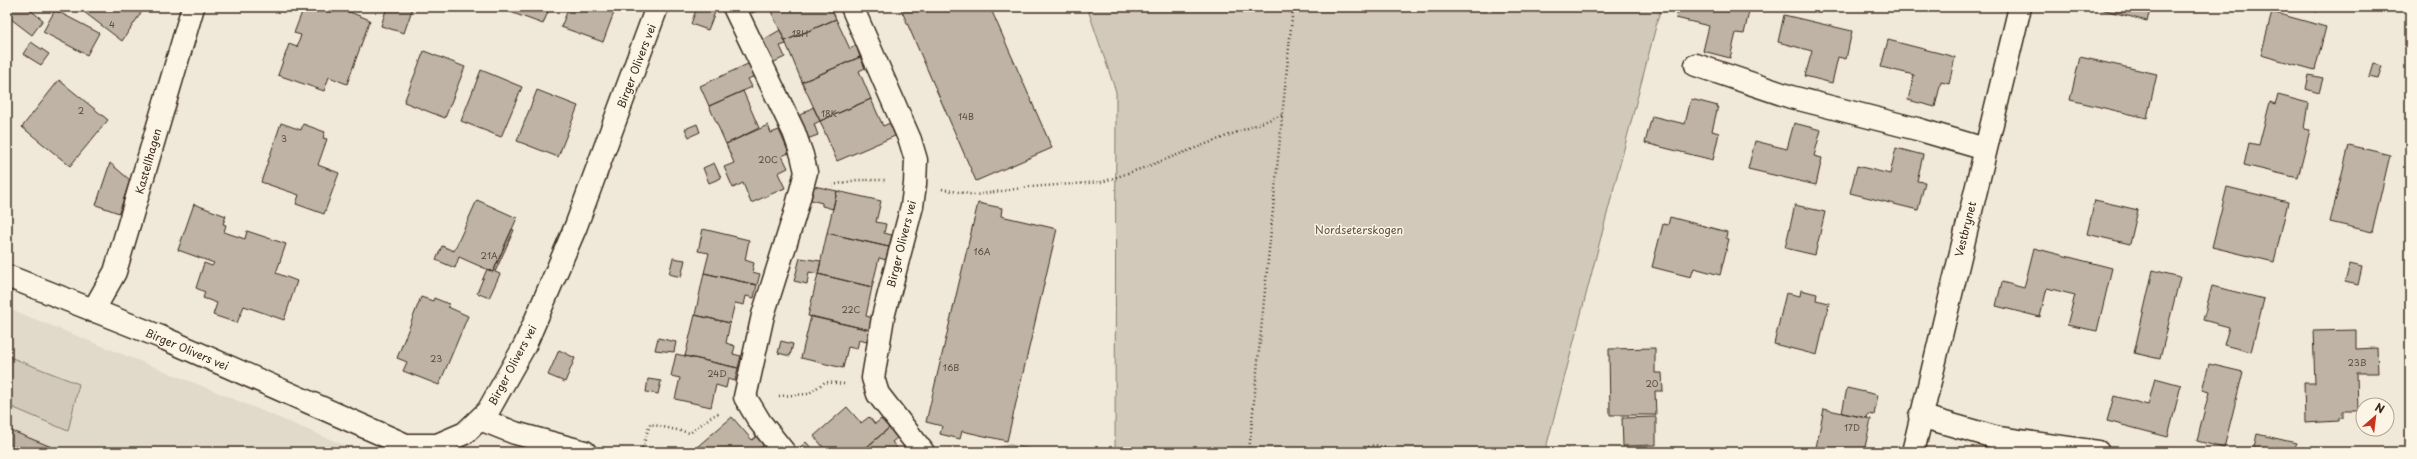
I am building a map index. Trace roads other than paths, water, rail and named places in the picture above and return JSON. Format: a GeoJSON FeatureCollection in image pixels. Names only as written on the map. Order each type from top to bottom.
{"type":"FeatureCollection","features":[{"type":"Feature","properties":{"kind":"street","name":"Kastellhagen"},"geometry":{"type":"LineString","coordinates":[[93,311],[115,272],[193,7]]}},
{"type":"Feature","properties":{"kind":"street","name":"Birger Olivers vei"},"geometry":{"type":"LineString","coordinates":[[7,276],[161,337],[406,445],[437,445],[464,433],[488,411],[525,345],[576,226],[657,7]]}},
{"type":"Feature","properties":{"kind":"street"},"geometry":{"type":"LineString","coordinates":[[734,7],[794,132],[806,172],[806,179],[765,308],[752,356],[745,397],[760,422],[784,452]]}},
{"type":"Feature","properties":{"kind":"street","name":"Birger Olivers vei"},"geometry":{"type":"LineString","coordinates":[[852,7],[910,140],[916,160],[915,184],[875,354],[873,378],[878,394],[922,452]]}},
{"type":"Feature","properties":{"kind":"street","name":"Vestbrynet"},"geometry":{"type":"LineString","coordinates":[[1913,452],[1920,416],[2020,7]]}},
{"type":"Feature","properties":{"kind":"street"},"geometry":{"type":"LineString","coordinates":[[1696,65],[1791,97],[1917,129],[1985,149]]}},
{"type":"Feature","properties":{"kind":"street"},"geometry":{"type":"LineString","coordinates":[[1920,416],[1998,438],[2098,452]]}},
{"type":"Feature","properties":{"kind":"street"},"geometry":{"type":"LineString","coordinates":[[480,419],[515,433],[585,452]]}},
{"type":"Feature","properties":{"kind":"park label","name":"Nordseterskogen"},"geometry":{"type":"Point","coordinates":[1359,229]}}]}
